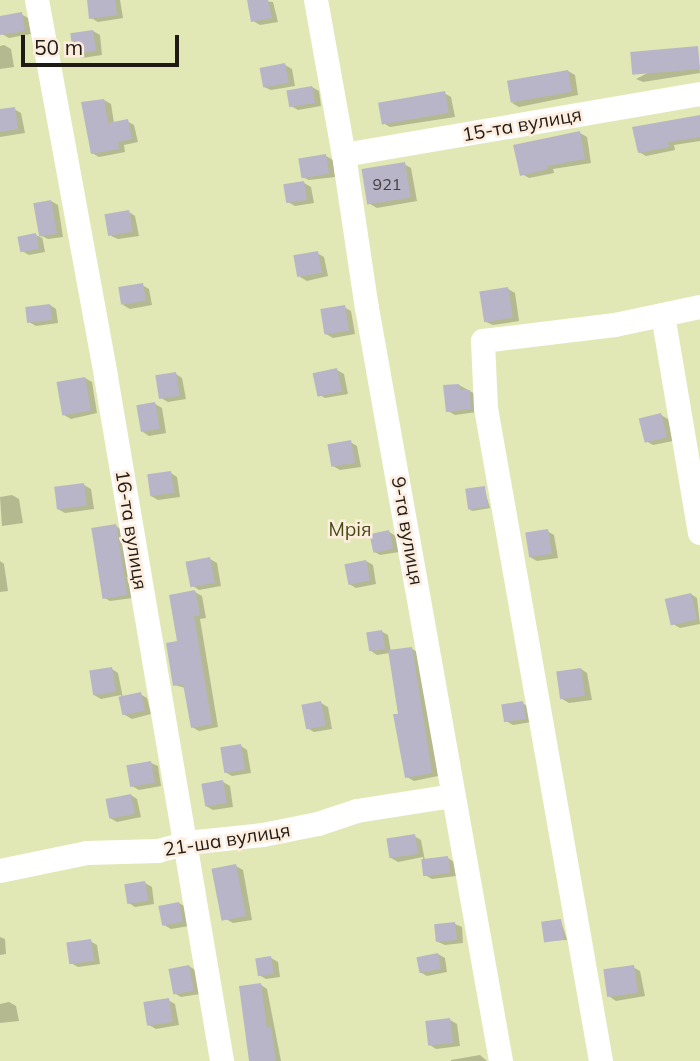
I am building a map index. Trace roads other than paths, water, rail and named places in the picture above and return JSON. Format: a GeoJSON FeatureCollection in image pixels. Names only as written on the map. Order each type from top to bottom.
{"type":"FeatureCollection","features":[{"type":"Feature","properties":{"kind":"street","name":"16-та вулиця"},"geometry":{"type":"LineString","coordinates":[[37,0],[187,843],[222,1061]]}},
{"type":"Feature","properties":{"kind":"street","name":"9-та вулиця"},"geometry":{"type":"LineString","coordinates":[[316,0],[344,155],[367,309],[501,1061]]}},
{"type":"Feature","properties":{"kind":"street","name":"15-та вулиця"},"geometry":{"type":"LineString","coordinates":[[344,155],[700,94]]}},
{"type":"Feature","properties":{"kind":"street"},"geometry":{"type":"LineString","coordinates":[[601,1061],[486,408],[482,341],[615,325],[700,307]]}},
{"type":"Feature","properties":{"kind":"street"},"geometry":{"type":"LineString","coordinates":[[663,315],[700,533]]}},
{"type":"Feature","properties":{"kind":"street","name":"21-ша вулиця"},"geometry":{"type":"LineString","coordinates":[[0,871],[88,853],[158,851],[187,843],[276,833],[357,811],[453,796]]}},
{"type":"Feature","properties":{"kind":"park label","name":"Мрія"},"geometry":{"type":"Point","coordinates":[350,530]}}]}
